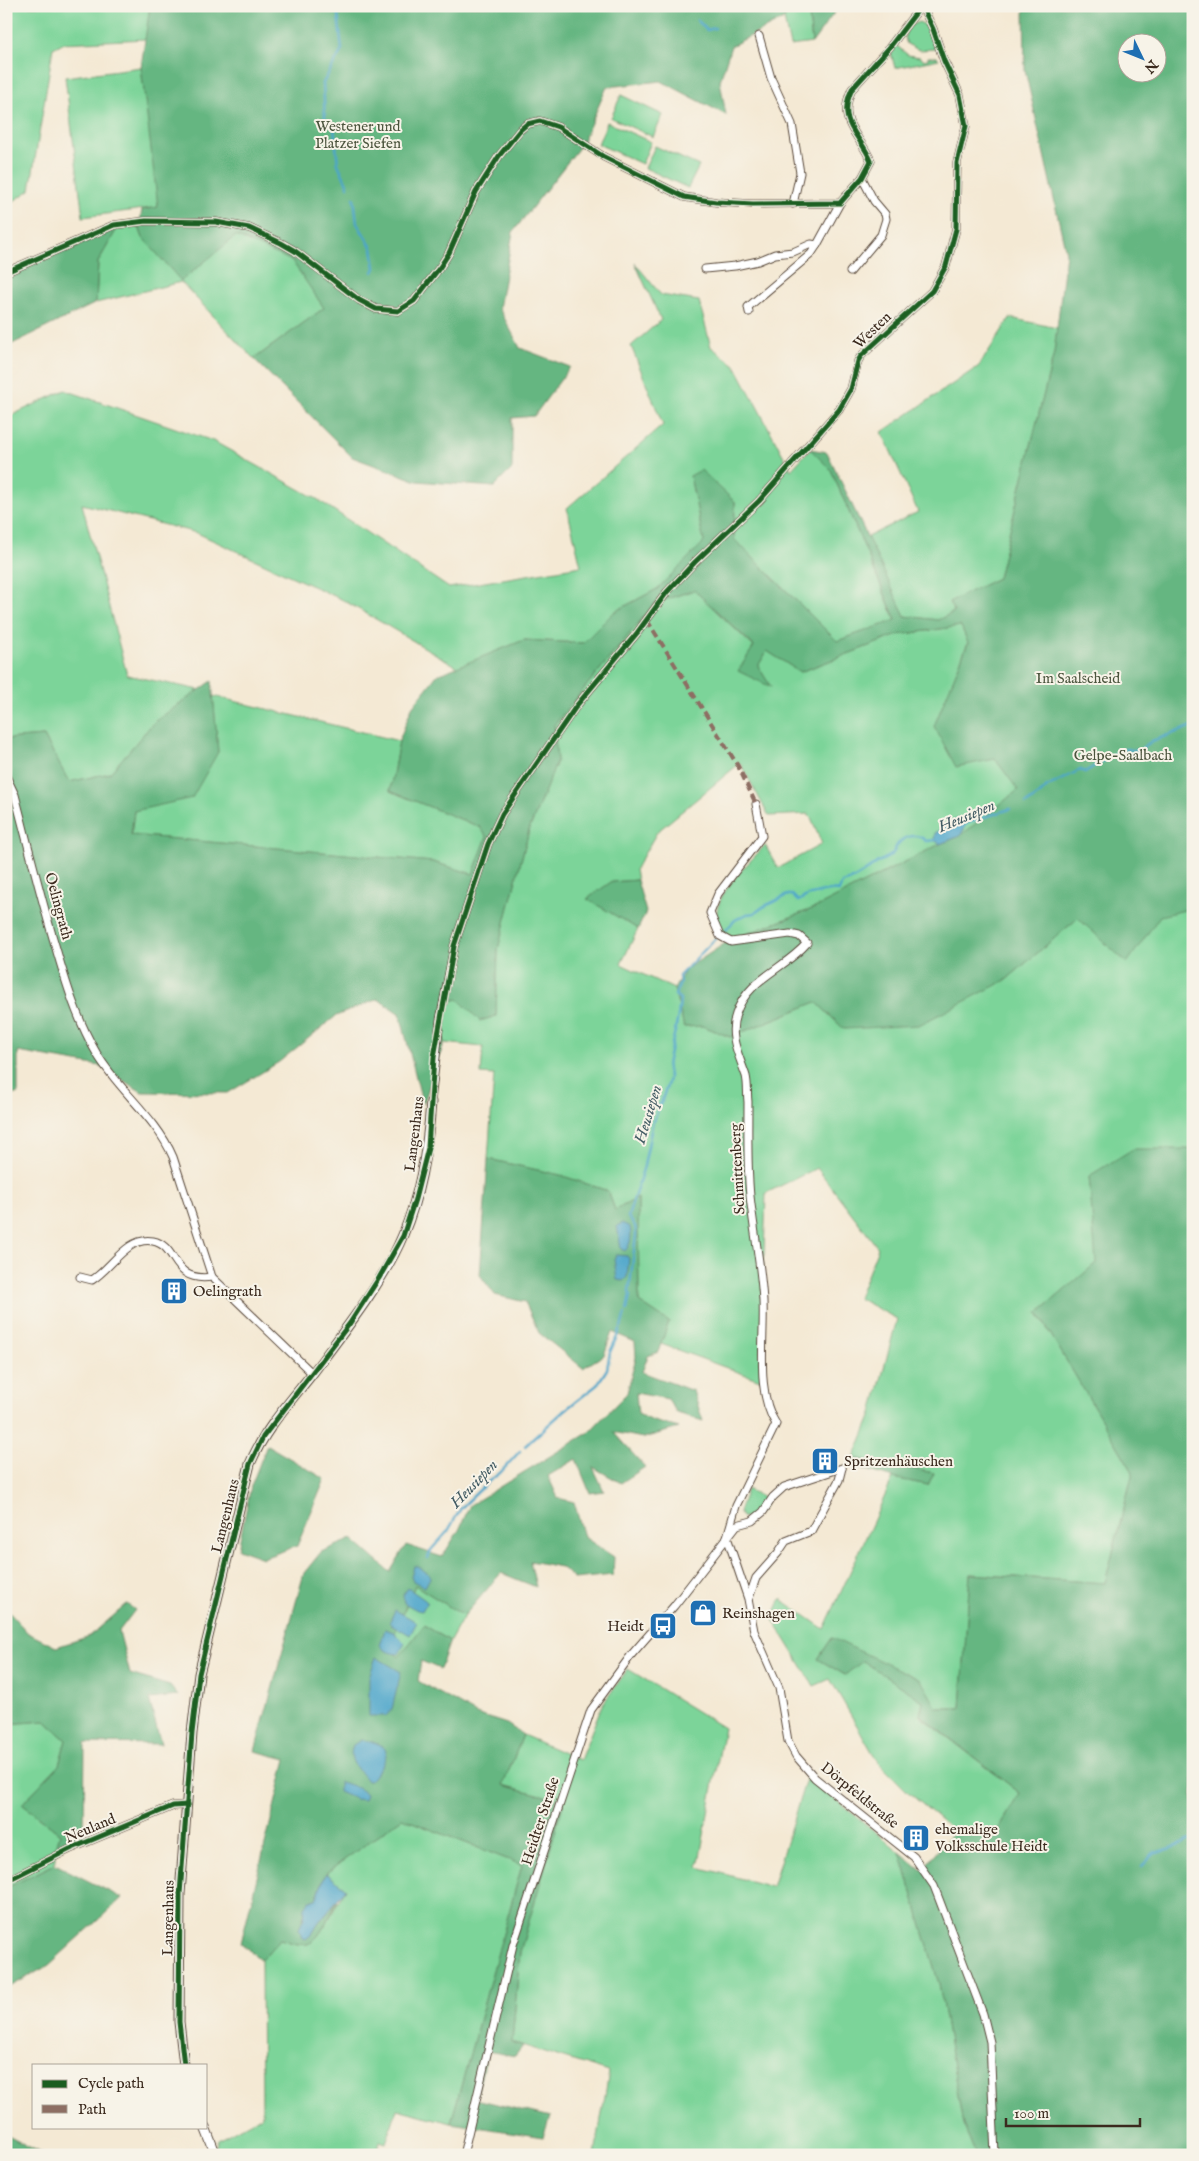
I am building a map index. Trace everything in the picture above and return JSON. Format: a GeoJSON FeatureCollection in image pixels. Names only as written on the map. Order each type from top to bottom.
{"type":"FeatureCollection","features":[{"type":"Feature","properties":{"kind":"street","name":"Westen"},"geometry":{"type":"LineString","coordinates":[[440,1020],[454,946],[496,825],[514,794],[560,728],[676,581],[759,500],[839,410],[848,397],[861,356],[932,291],[946,266],[956,229],[957,163],[966,126],[960,95],[944,61],[934,29],[921,6],[890,48],[852,89],[849,97],[847,113],[850,129],[872,161],[862,178],[840,203],[811,254],[748,307],[749,312]]}},
{"type":"Feature","properties":{"kind":"street"},"geometry":{"type":"LineString","coordinates":[[759,36],[771,78],[792,124],[800,173],[793,204]]}},
{"type":"Feature","properties":{"kind":"street"},"geometry":{"type":"LineString","coordinates":[[6,272],[114,225],[136,222],[216,222],[249,228],[295,251],[346,291],[368,305],[384,311],[398,311],[414,301],[440,267],[449,253],[476,192],[499,156],[520,130],[534,122],[547,121],[589,148],[684,197],[716,202],[840,203]]}},
{"type":"Feature","properties":{"kind":"street"},"geometry":{"type":"LineString","coordinates":[[850,272],[881,235],[886,219],[885,214],[874,201],[862,178]]}},
{"type":"Feature","properties":{"kind":"street"},"geometry":{"type":"LineString","coordinates":[[705,270],[758,261],[775,254],[793,252],[811,244],[817,245]]}},
{"type":"Feature","properties":{"kind":"street","name":"Oelingrath"},"geometry":{"type":"LineString","coordinates":[[6,776],[15,795],[73,1004],[97,1055],[118,1083],[165,1138],[174,1157],[212,1277],[312,1373]]}},
{"type":"Feature","properties":{"kind":"street","name":"Schmittenberg"},"geometry":{"type":"LineString","coordinates":[[727,1537],[736,1506],[776,1424],[766,1400],[763,1301],[758,1244],[750,1196],[747,1082],[736,1052],[733,1023],[740,1002],[750,990],[760,980],[798,953],[807,943],[799,936],[790,934],[731,942],[720,936],[712,919],[710,908],[718,894],[762,836],[756,804]]}},
{"type":"Feature","properties":{"kind":"street","name":"Langenhaus"},"geometry":{"type":"LineString","coordinates":[[184,2064],[180,2022],[180,1904],[192,1733],[199,1674],[250,1464],[263,1437],[350,1323],[403,1236],[428,1148],[440,1020]]}},
{"type":"Feature","properties":{"kind":"street"},"geometry":{"type":"LineString","coordinates":[[80,1277],[92,1280],[130,1247],[149,1240],[161,1244],[185,1273],[201,1279],[212,1277]]}},
{"type":"Feature","properties":{"kind":"street"},"geometry":{"type":"LineString","coordinates":[[727,1537],[737,1525],[752,1521],[763,1512],[773,1497],[784,1487],[842,1468],[832,1493],[811,1531],[786,1541],[756,1578],[748,1600]]}},
{"type":"Feature","properties":{"kind":"street","name":"Dörpfeldstraße"},"geometry":{"type":"LineString","coordinates":[[727,1537],[748,1600],[754,1630],[778,1688],[788,1741],[796,1756],[815,1778],[914,1857],[934,1886],[980,2006],[990,2042],[995,2155]]}},
{"type":"Feature","properties":{"kind":"street","name":"Heidter Straße"},"geometry":{"type":"LineString","coordinates":[[463,2155],[513,1945],[591,1710],[632,1654],[674,1606],[727,1537]]}},
{"type":"Feature","properties":{"kind":"street","name":"Neuland"},"geometry":{"type":"LineString","coordinates":[[6,1881],[70,1849],[173,1806],[187,1805]]}},
{"type":"Feature","properties":{"kind":"street"},"geometry":{"type":"LineString","coordinates":[[206,2130],[216,2155]]}},
{"type":"Feature","properties":{"kind":"green space"},"geometry":{"type":"Polygon","coordinates":[[[6,6],[150,6],[146,39],[63,43],[53,48],[30,190],[6,206],[6,6]]]}},
{"type":"Feature","properties":{"kind":"green space","name":"Westener und Platzer Siefen"},"geometry":{"type":"Polygon","coordinates":[[[150,6],[789,6],[784,19],[731,46],[720,81],[726,115],[661,81],[607,87],[581,145],[513,232],[499,308],[520,348],[570,367],[534,416],[512,418],[512,469],[494,487],[417,481],[352,457],[254,359],[324,308],[292,261],[236,236],[181,281],[143,238],[139,227],[142,210],[158,207],[141,67],[150,6]]]}},
{"type":"Feature","properties":{"kind":"green space"},"geometry":{"type":"Polygon","coordinates":[[[789,6],[808,6],[812,43],[790,46],[784,19],[789,6]]]}},
{"type":"Feature","properties":{"kind":"green space"},"geometry":{"type":"Polygon","coordinates":[[[808,6],[839,6],[812,43],[808,6]]]}},
{"type":"Feature","properties":{"kind":"green space"},"geometry":{"type":"Polygon","coordinates":[[[1024,6],[1193,6],[1193,908],[1160,916],[1127,963],[1078,918],[1006,980],[919,1025],[844,1029],[816,1002],[730,1037],[703,1026],[684,1027],[674,989],[686,969],[730,940],[815,908],[940,844],[960,836],[1018,790],[995,759],[956,767],[934,726],[968,643],[961,626],[898,635],[800,672],[767,651],[758,666],[771,687],[738,671],[754,646],[694,590],[655,603],[554,725],[557,761],[529,830],[498,949],[496,1016],[480,1021],[458,999],[447,1002],[444,1043],[423,1105],[400,1014],[378,999],[336,1016],[279,1062],[228,1093],[142,1092],[100,1066],[18,1052],[18,1093],[6,1098],[6,739],[44,736],[69,782],[110,773],[154,722],[212,681],[218,752],[192,798],[134,811],[131,835],[433,862],[473,874],[487,837],[480,827],[390,791],[399,741],[412,707],[437,675],[524,640],[583,643],[614,612],[657,589],[704,542],[690,476],[701,470],[735,502],[734,539],[837,641],[896,620],[831,470],[810,449],[827,452],[905,616],[938,620],[954,612],[949,602],[998,578],[1054,353],[1066,253],[1025,70],[1024,6]]]}},
{"type":"Feature","properties":{"kind":"green space"},"geometry":{"type":"Polygon","coordinates":[[[919,22],[927,26],[935,49],[919,50],[907,44],[905,36],[907,30],[919,22]]]}},
{"type":"Feature","properties":{"kind":"green space"},"geometry":{"type":"Polygon","coordinates":[[[897,46],[908,55],[920,57],[923,60],[928,59],[928,57],[937,57],[939,59],[895,68],[891,53],[897,46]]]}},
{"type":"Feature","properties":{"kind":"green space"},"geometry":{"type":"Polygon","coordinates":[[[141,67],[159,207],[83,217],[65,77],[141,67]]]}},
{"type":"Feature","properties":{"kind":"green space"},"geometry":{"type":"Polygon","coordinates":[[[621,95],[663,115],[653,137],[611,118],[621,95]]]}},
{"type":"Feature","properties":{"kind":"green space"},"geometry":{"type":"Polygon","coordinates":[[[607,122],[651,142],[642,164],[598,144],[607,122]]]}},
{"type":"Feature","properties":{"kind":"green space"},"geometry":{"type":"Polygon","coordinates":[[[655,146],[699,166],[688,188],[645,168],[655,146]]]}},
{"type":"Feature","properties":{"kind":"green space"},"geometry":{"type":"Polygon","coordinates":[[[118,227],[139,227],[143,238],[236,236],[293,261],[324,308],[254,359],[181,282],[96,303],[98,262],[118,227]]]}},
{"type":"Feature","properties":{"kind":"green space"},"geometry":{"type":"Polygon","coordinates":[[[118,227],[98,262],[96,303],[6,347],[6,276],[118,227]]]}},
{"type":"Feature","properties":{"kind":"green space"},"geometry":{"type":"Polygon","coordinates":[[[635,263],[661,295],[699,301],[711,347],[735,365],[791,470],[810,449],[831,470],[896,621],[837,641],[734,539],[735,502],[690,476],[704,542],[657,589],[614,612],[583,643],[524,640],[458,667],[343,600],[197,533],[82,504],[127,675],[200,690],[154,722],[110,773],[69,782],[44,736],[6,739],[6,418],[65,390],[213,441],[317,499],[449,588],[581,566],[567,508],[663,425],[631,346],[661,320],[635,263]]]}},
{"type":"Feature","properties":{"kind":"green space"},"geometry":{"type":"Polygon","coordinates":[[[1010,318],[1057,328],[1054,353],[998,578],[949,602],[954,612],[938,620],[905,616],[867,537],[918,512],[882,432],[979,366],[1010,318]]]}},
{"type":"Feature","properties":{"kind":"green space"},"geometry":{"type":"Polygon","coordinates":[[[694,590],[754,647],[739,670],[770,686],[758,666],[767,651],[800,672],[898,635],[961,626],[968,642],[935,726],[995,759],[1019,790],[960,836],[940,844],[815,908],[730,940],[721,930],[717,918],[718,907],[723,895],[739,873],[765,845],[778,868],[822,844],[809,814],[769,816],[740,763],[657,832],[635,870],[637,880],[611,882],[588,899],[638,929],[621,964],[674,989],[684,1027],[703,1026],[730,1037],[816,1002],[844,1029],[1006,980],[1078,918],[1119,955],[1193,685],[1193,1606],[1129,1315],[1089,1176],[1097,1263],[1038,1313],[1133,1472],[1105,1583],[970,1574],[961,1708],[937,1708],[832,1638],[818,1659],[845,1675],[863,1660],[923,1701],[920,1716],[1020,1793],[994,1837],[954,1831],[908,1792],[878,1762],[830,1679],[814,1686],[772,1618],[781,1599],[824,1629],[893,1478],[928,1485],[934,1473],[854,1458],[871,1417],[897,1319],[858,1298],[878,1248],[817,1168],[766,1193],[760,1380],[661,1344],[669,1322],[639,1302],[638,1198],[615,1210],[608,1191],[560,1175],[488,1159],[494,1075],[481,1074],[483,1047],[444,1043],[447,1002],[458,999],[480,1021],[496,1016],[498,949],[529,830],[557,761],[554,725],[655,603],[694,590]]]}},
{"type":"Feature","properties":{"kind":"green space"},"geometry":{"type":"Polygon","coordinates":[[[213,696],[399,741],[390,791],[480,827],[487,837],[473,874],[433,862],[131,835],[134,811],[218,752],[213,696]]]}},
{"type":"Feature","properties":{"kind":"green space"},"geometry":{"type":"Polygon","coordinates":[[[637,880],[646,912],[638,929],[587,899],[611,882],[637,880]]]}},
{"type":"Feature","properties":{"kind":"green space"},"geometry":{"type":"Polygon","coordinates":[[[1133,1149],[1193,1149],[1193,2155],[976,2155],[963,2124],[939,1984],[900,1852],[922,1870],[954,1831],[994,1837],[1020,1793],[920,1715],[923,1701],[863,1661],[845,1675],[818,1659],[832,1638],[921,1680],[937,1708],[961,1708],[970,1574],[1105,1583],[1133,1472],[1038,1313],[1096,1263],[1089,1176],[1133,1149]]]}},
{"type":"Feature","properties":{"kind":"green space"},"geometry":{"type":"Polygon","coordinates":[[[488,1159],[560,1175],[608,1191],[615,1210],[638,1198],[639,1302],[669,1322],[658,1352],[648,1356],[642,1372],[693,1391],[703,1421],[677,1413],[668,1399],[636,1393],[638,1414],[653,1421],[679,1428],[643,1438],[613,1432],[645,1467],[621,1483],[593,1467],[604,1491],[590,1493],[576,1459],[548,1476],[558,1498],[574,1502],[584,1537],[614,1557],[613,1575],[574,1579],[561,1567],[530,1561],[536,1587],[501,1573],[464,1616],[415,1585],[388,1648],[399,1657],[424,1625],[450,1641],[440,1669],[421,1661],[418,1681],[476,1714],[507,1724],[523,1735],[503,1785],[564,1801],[520,1952],[512,2042],[523,2046],[515,2056],[487,2051],[476,2099],[550,2117],[543,2137],[451,2123],[522,1865],[402,1818],[326,1873],[316,1899],[304,1914],[300,1929],[311,1935],[318,1923],[338,1900],[325,1925],[312,1942],[301,1944],[280,1939],[261,1960],[241,1943],[286,1759],[255,1751],[304,1573],[321,1552],[352,1539],[390,1572],[406,1545],[442,1557],[459,1530],[470,1505],[588,1433],[627,1393],[636,1357],[635,1342],[612,1332],[604,1355],[583,1368],[539,1333],[525,1302],[495,1295],[480,1275],[488,1159]]]}},
{"type":"Feature","properties":{"kind":"green space"},"geometry":{"type":"Polygon","coordinates":[[[267,1445],[325,1479],[297,1546],[263,1558],[238,1549],[251,1486],[267,1445]]]}},
{"type":"Feature","properties":{"kind":"green space"},"geometry":{"type":"Polygon","coordinates":[[[854,1458],[934,1473],[928,1485],[893,1478],[848,1464],[854,1458]]]}},
{"type":"Feature","properties":{"kind":"green space"},"geometry":{"type":"Polygon","coordinates":[[[747,1489],[767,1500],[760,1512],[749,1519],[742,1517],[739,1512],[747,1489]]]}},
{"type":"Feature","properties":{"kind":"green space"},"geometry":{"type":"Polygon","coordinates":[[[415,1585],[464,1616],[450,1641],[424,1625],[399,1658],[388,1648],[415,1585]]]}},
{"type":"Feature","properties":{"kind":"green space"},"geometry":{"type":"Polygon","coordinates":[[[127,1604],[135,1610],[119,1631],[130,1674],[170,1686],[178,1696],[149,1699],[161,1744],[85,1743],[84,1836],[55,1851],[60,1834],[22,1804],[59,1765],[66,1740],[45,1721],[6,1724],[6,1609],[28,1633],[56,1647],[90,1636],[127,1604]]]}},
{"type":"Feature","properties":{"kind":"green space"},"geometry":{"type":"Polygon","coordinates":[[[628,1669],[724,1728],[698,1867],[772,1887],[807,1776],[900,1852],[939,1984],[963,2124],[976,2155],[595,2155],[609,2072],[512,2042],[520,1952],[564,1801],[503,1785],[523,1735],[580,1760],[602,1705],[628,1669]]]}},
{"type":"Feature","properties":{"kind":"green space"},"geometry":{"type":"Polygon","coordinates":[[[45,1721],[66,1740],[59,1765],[22,1804],[60,1834],[55,1851],[55,1864],[6,1888],[6,1724],[45,1721]]]}},
{"type":"Feature","properties":{"kind":"green space"},"geometry":{"type":"Polygon","coordinates":[[[402,1818],[522,1865],[451,2123],[397,2109],[386,2143],[380,2141],[376,2155],[213,2155],[218,2140],[262,2116],[261,1960],[280,1939],[297,1944],[307,1944],[318,1936],[346,1889],[326,1873],[402,1818]]]}},
{"type":"Feature","properties":{"kind":"green space"},"geometry":{"type":"Polygon","coordinates":[[[55,1864],[122,1898],[49,1965],[6,1989],[6,1888],[55,1864]]]}},
{"type":"Feature","properties":{"kind":"green space"},"geometry":{"type":"Polygon","coordinates":[[[6,2135],[45,2155],[6,2155],[6,2135]]]}},
{"type":"Feature","properties":{"kind":"water"},"geometry":{"type":"Polygon","coordinates":[[[958,818],[965,828],[960,836],[940,844],[934,840],[935,833],[958,818]]]}},
{"type":"Feature","properties":{"kind":"water"},"geometry":{"type":"Polygon","coordinates":[[[622,1223],[630,1227],[631,1230],[630,1243],[625,1251],[621,1249],[617,1226],[622,1223]]]}},
{"type":"Feature","properties":{"kind":"water"},"geometry":{"type":"Polygon","coordinates":[[[616,1255],[627,1256],[629,1259],[627,1277],[623,1281],[617,1280],[614,1259],[616,1255]]]}},
{"type":"Feature","properties":{"kind":"water"},"geometry":{"type":"Polygon","coordinates":[[[414,1566],[418,1566],[431,1576],[425,1587],[413,1581],[411,1577],[414,1566]]]}},
{"type":"Feature","properties":{"kind":"water"},"geometry":{"type":"Polygon","coordinates":[[[408,1588],[427,1602],[422,1611],[404,1603],[403,1595],[408,1588]]]}},
{"type":"Feature","properties":{"kind":"water"},"geometry":{"type":"Polygon","coordinates":[[[395,1610],[417,1622],[410,1635],[391,1624],[390,1621],[395,1610]]]}},
{"type":"Feature","properties":{"kind":"water"},"geometry":{"type":"Polygon","coordinates":[[[385,1629],[396,1633],[405,1643],[399,1654],[388,1652],[380,1645],[385,1629]]]}},
{"type":"Feature","properties":{"kind":"water"},"geometry":{"type":"Polygon","coordinates":[[[376,1657],[401,1672],[392,1709],[386,1716],[369,1716],[369,1677],[376,1657]]]}},
{"type":"Feature","properties":{"kind":"water"},"geometry":{"type":"Polygon","coordinates":[[[361,1740],[381,1745],[385,1749],[385,1759],[370,1781],[367,1781],[357,1769],[351,1756],[353,1745],[361,1740]]]}},
{"type":"Feature","properties":{"kind":"water"},"geometry":{"type":"Polygon","coordinates":[[[339,1782],[353,1786],[366,1794],[364,1800],[355,1799],[339,1792],[339,1782]]]}},
{"type":"Feature","properties":{"kind":"water"},"geometry":{"type":"Polygon","coordinates":[[[326,1873],[346,1889],[318,1923],[311,1935],[306,1939],[302,1938],[299,1929],[304,1917],[305,1907],[310,1900],[316,1899],[326,1873]]]}},
{"type":"Feature","properties":{"kind":"waterway"},"geometry":{"type":"LineString","coordinates":[[337,6],[342,50],[323,83],[325,118],[334,128],[338,164],[348,186]]}},
{"type":"Feature","properties":{"kind":"waterway"},"geometry":{"type":"LineString","coordinates":[[697,20],[707,30],[715,28]]}},
{"type":"Feature","properties":{"kind":"waterway"},"geometry":{"type":"LineString","coordinates":[[354,198],[357,223],[372,248],[375,268],[373,272]]}},
{"type":"Feature","properties":{"kind":"waterway","name":"Heusiepen"},"geometry":{"type":"LineString","coordinates":[[1026,804],[1047,787],[1080,770],[1085,772],[1119,751],[1127,749],[1138,751],[1152,741],[1193,726]]}},
{"type":"Feature","properties":{"kind":"waterway","name":"Heusiepen"},"geometry":{"type":"LineString","coordinates":[[961,828],[969,822],[1010,809]]}},
{"type":"Feature","properties":{"kind":"waterway","name":"Heusiepen"},"geometry":{"type":"LineString","coordinates":[[726,930],[735,920],[747,914],[755,913],[788,895],[792,895],[798,901],[808,895],[832,890],[839,891],[842,883],[889,857],[897,845],[908,837],[915,836],[926,841],[936,840]]}},
{"type":"Feature","properties":{"kind":"waterway","name":"Heusiepen"},"geometry":{"type":"LineString","coordinates":[[627,1310],[636,1234],[635,1226],[628,1217],[644,1166],[653,1121],[668,1081],[667,1063],[676,1030],[680,999],[675,995],[680,983],[679,976],[715,939]]}},
{"type":"Feature","properties":{"kind":"waterway","name":"Heusiepen"},"geometry":{"type":"LineString","coordinates":[[621,1327],[625,1314]]}},
{"type":"Feature","properties":{"kind":"waterway","name":"Heusiepen"},"geometry":{"type":"LineString","coordinates":[[525,1446],[565,1410],[597,1385],[607,1369],[610,1352],[620,1330]]}},
{"type":"Feature","properties":{"kind":"waterway","name":"Heusiepen"},"geometry":{"type":"LineString","coordinates":[[428,1558],[431,1550],[448,1531],[461,1508],[500,1473],[520,1451]]}},
{"type":"Feature","properties":{"kind":"waterway"},"geometry":{"type":"LineString","coordinates":[[1142,1866],[1154,1854],[1193,1839]]}},
{"type":"Feature","properties":{"kind":"marked path"},"geometry":{"type":"LineString","coordinates":[[647,620],[738,766],[756,804]]}},
{"type":"Feature","properties":{"kind":"cycle path"},"geometry":{"type":"LineString","coordinates":[[6,272],[114,225],[146,221],[216,222],[249,228],[281,243],[295,251],[359,300],[376,309],[398,311],[414,301],[440,267],[449,253],[476,192],[499,156],[527,124],[540,121],[558,127],[604,157],[684,197],[716,202],[753,204],[840,203],[862,178],[871,161],[848,120],[848,101],[852,89],[889,48],[921,6]]}},
{"type":"Feature","properties":{"kind":"cycle path"},"geometry":{"type":"LineString","coordinates":[[184,2064],[179,2022],[180,1894],[192,1733],[199,1674],[250,1464],[263,1437],[350,1323],[403,1236],[428,1148],[434,1057],[454,946],[488,844],[502,814],[577,705],[637,633],[667,592],[695,562],[759,501],[839,410],[851,389],[861,356],[932,291],[946,266],[956,229],[957,163],[966,126],[960,95],[922,6]]}},
{"type":"Feature","properties":{"kind":"cycle path"},"geometry":{"type":"LineString","coordinates":[[6,1881],[70,1849],[173,1806],[187,1805]]}},
{"type":"Feature","properties":{"kind":"place","name":"Oelingrath"},"geometry":{"type":"Point","coordinates":[174,1291]}},
{"type":"Feature","properties":{"kind":"place","name":"Spritzenhäuschen"},"geometry":{"type":"Point","coordinates":[825,1461]}},
{"type":"Feature","properties":{"kind":"place","name":"Reinshagen"},"geometry":{"type":"Point","coordinates":[703,1613]}},
{"type":"Feature","properties":{"kind":"place","name":"Heidt"},"geometry":{"type":"Point","coordinates":[663,1626]}},
{"type":"Feature","properties":{"kind":"place","name":"ehemalige Volksschule Heidt"},"geometry":{"type":"Point","coordinates":[916,1838]}},
{"type":"Feature","properties":{"kind":"park label","name":"Im Saalscheid"},"geometry":{"type":"Point","coordinates":[1078,678]}},
{"type":"Feature","properties":{"kind":"park label","name":"Gelpe-Saalbach"},"geometry":{"type":"Point","coordinates":[1123,755]}}]}
